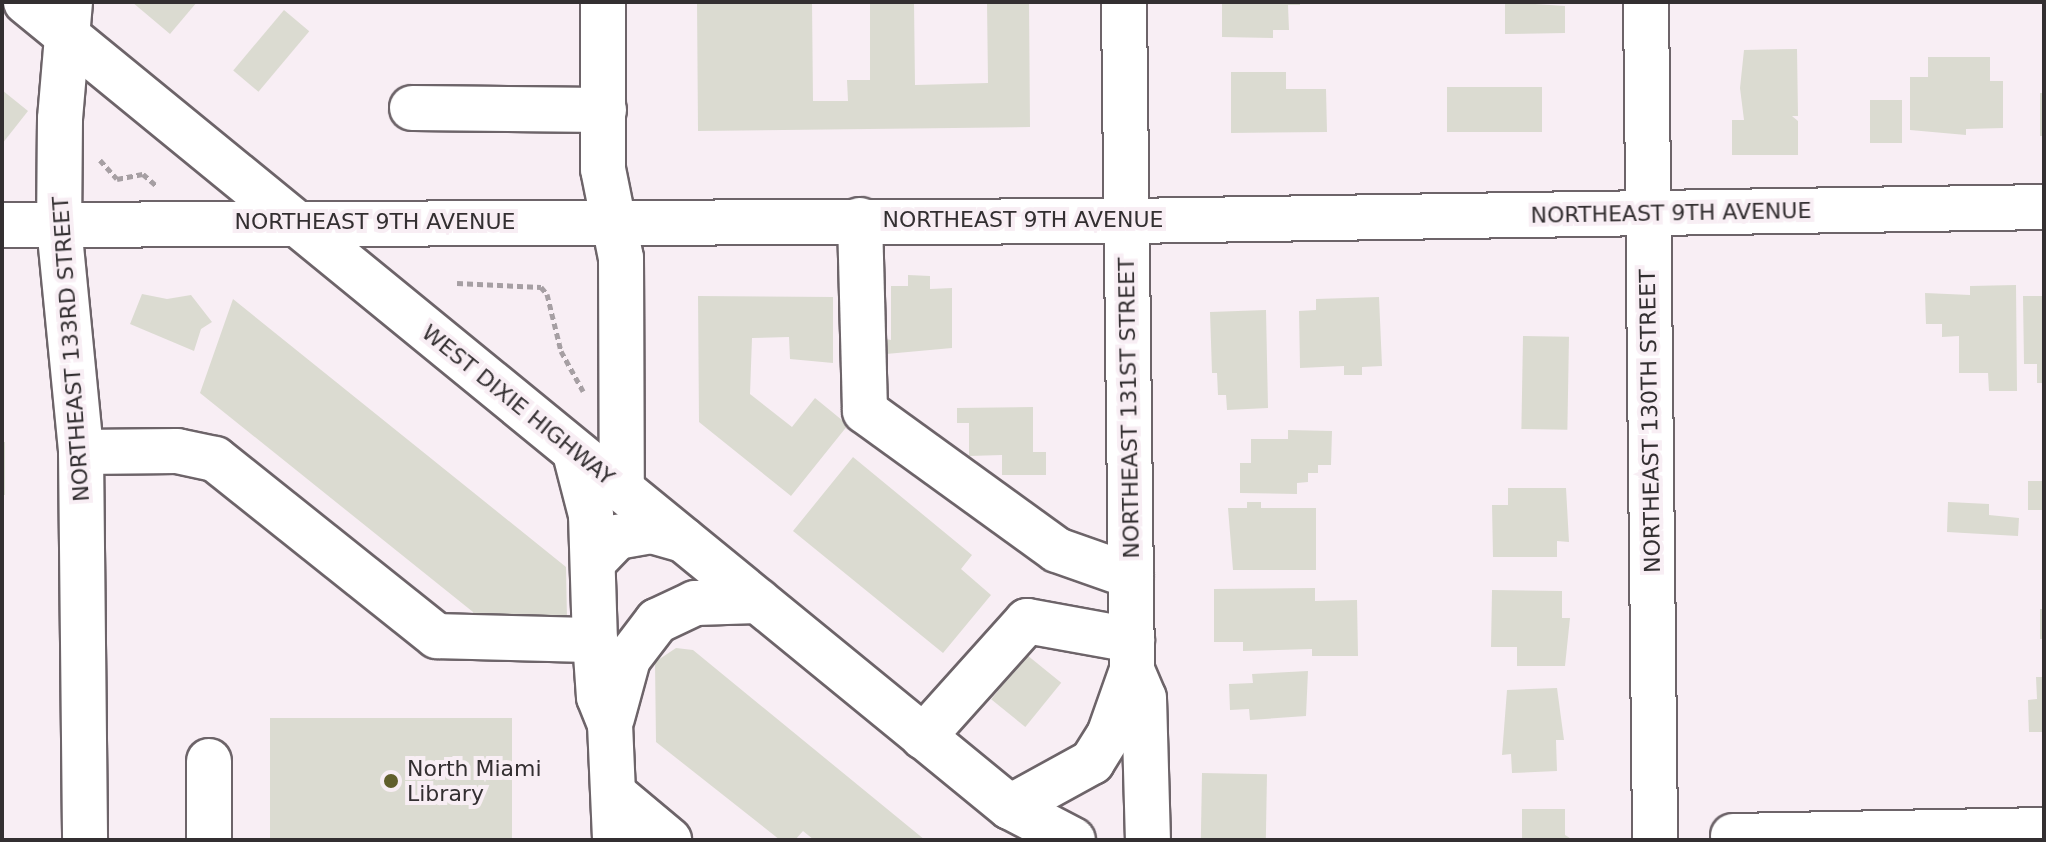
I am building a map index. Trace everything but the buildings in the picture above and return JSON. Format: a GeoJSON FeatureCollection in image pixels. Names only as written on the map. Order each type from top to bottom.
{"type":"FeatureCollection","features":[{"type":"Feature","properties":{"kind":"street","name":"WEST DIXIE HIGHWAY"},"geometry":{"type":"LineString","coordinates":[[26,2],[67,17],[296,223],[923,737],[1022,824],[1073,840]]}},
{"type":"Feature","properties":{"kind":"street"},"geometry":{"type":"LineString","coordinates":[[603,2],[603,169],[621,258],[622,490]]}},
{"type":"Feature","properties":{"kind":"street","name":"NORTHEAST 131ST STREET"},"geometry":{"type":"LineString","coordinates":[[1124,2],[1132,655],[1144,698],[1148,840]]}},
{"type":"Feature","properties":{"kind":"street","name":"NORTHEAST 130TH STREET"},"geometry":{"type":"LineString","coordinates":[[1646,2],[1655,840]]}},
{"type":"Feature","properties":{"kind":"street","name":"NORTHEAST 133RD STREET"},"geometry":{"type":"LineString","coordinates":[[67,17],[59,226],[81,452],[85,840]]}},
{"type":"Feature","properties":{"kind":"street"},"geometry":{"type":"LineString","coordinates":[[412,108],[604,110]]}},
{"type":"Feature","properties":{"kind":"street","name":"NORTHEAST 9TH AVENUE"},"geometry":{"type":"LineString","coordinates":[[2,225],[1127,221],[2044,207]]}},
{"type":"Feature","properties":{"kind":"street"},"geometry":{"type":"LineString","coordinates":[[860,220],[865,411],[1057,550],[1131,576]]}},
{"type":"Feature","properties":{"kind":"street"},"geometry":{"type":"LineString","coordinates":[[81,452],[177,451],[215,459],[437,636],[595,640]]}},
{"type":"Feature","properties":{"kind":"street"},"geometry":{"type":"LineString","coordinates":[[575,453],[591,515],[599,697],[610,724]]}},
{"type":"Feature","properties":{"kind":"street"},"geometry":{"type":"LineString","coordinates":[[594,561],[617,537],[652,531],[684,540]]}},
{"type":"Feature","properties":{"kind":"street"},"geometry":{"type":"LineString","coordinates":[[615,840],[610,724],[628,659],[657,621],[695,603],[758,601]]}},
{"type":"Feature","properties":{"kind":"street"},"geometry":{"type":"LineString","coordinates":[[923,737],[1027,621],[1132,655]]}},
{"type":"Feature","properties":{"kind":"street","name":"NORTHEAST 131ST STREET"},"geometry":{"type":"LineString","coordinates":[[1022,824],[1092,762],[1132,655]]}},
{"type":"Feature","properties":{"kind":"street"},"geometry":{"type":"LineString","coordinates":[[209,761],[209,840]]}},
{"type":"Feature","properties":{"kind":"street"},"geometry":{"type":"LineString","coordinates":[[614,794],[669,840]]}},
{"type":"Feature","properties":{"kind":"street"},"geometry":{"type":"LineString","coordinates":[[1733,836],[2044,830]]}},
{"type":"Feature","properties":{"kind":"path"},"geometry":{"type":"LineString","coordinates":[[96,156],[117,179],[143,174],[163,192]]}},
{"type":"Feature","properties":{"kind":"path"},"geometry":{"type":"LineString","coordinates":[[457,283],[541,287],[547,294],[561,351],[590,401]]}},
{"type":"Feature","properties":{"kind":"place","name":"North Miami Library"},"geometry":{"type":"Point","coordinates":[391,781]}}]}
